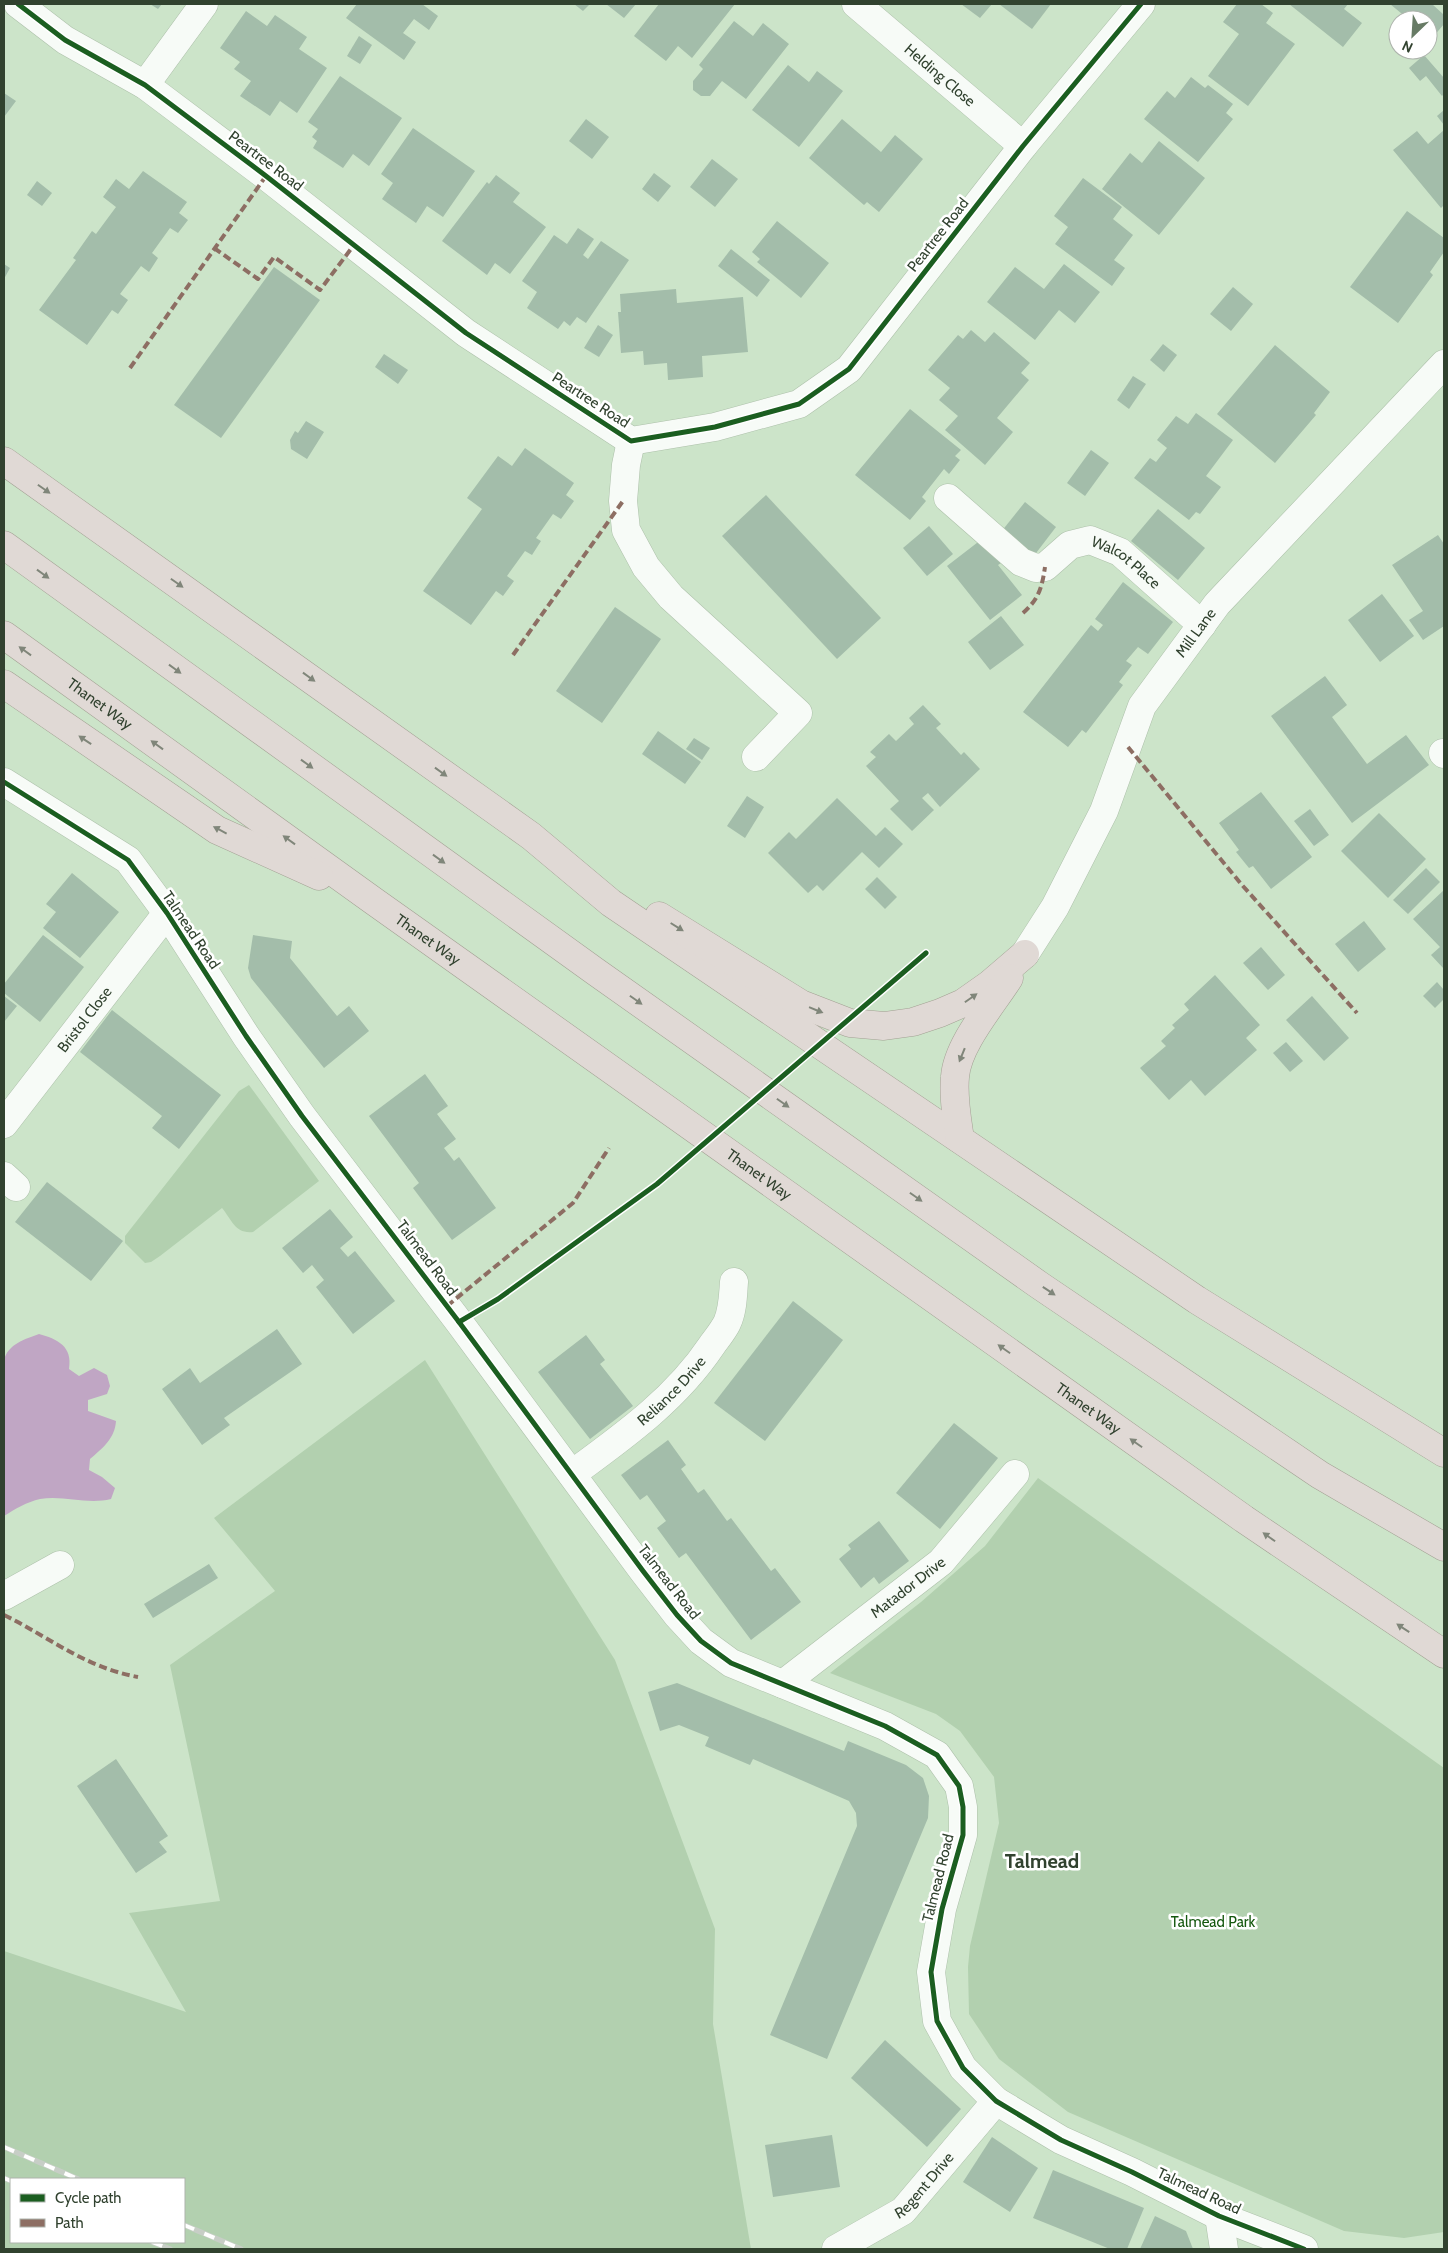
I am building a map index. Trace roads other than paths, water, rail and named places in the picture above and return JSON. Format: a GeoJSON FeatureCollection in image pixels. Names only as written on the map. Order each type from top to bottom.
{"type":"FeatureCollection","features":[{"type":"Feature","properties":{"kind":"highway"},"geometry":{"type":"LineString","coordinates":[[4,461],[532,836],[801,1004],[850,1023],[884,1026],[913,1022],[956,1006],[990,984],[1025,954]]}},
{"type":"Feature","properties":{"kind":"highway"},"geometry":{"type":"LineString","coordinates":[[4,545],[580,960],[1039,1285],[1320,1475],[1444,1547]]}},
{"type":"Feature","properties":{"kind":"highway","name":"Thanet Way"},"geometry":{"type":"LineString","coordinates":[[4,635],[375,902],[1244,1519],[1444,1654]]}},
{"type":"Feature","properties":{"kind":"highway"},"geometry":{"type":"LineString","coordinates":[[4,684],[217,830],[375,902]]}},
{"type":"Feature","properties":{"kind":"highway"},"geometry":{"type":"LineString","coordinates":[[532,836],[611,904],[960,1139],[1076,1220],[1189,1295],[1330,1384],[1444,1452]]}},
{"type":"Feature","properties":{"kind":"highway"},"geometry":{"type":"LineString","coordinates":[[960,1139],[955,1103],[955,1075],[962,1052],[1025,954]]}},
{"type":"Feature","properties":{"kind":"street","name":"Peartree Road"},"geometry":{"type":"LineString","coordinates":[[18,4],[65,40],[145,85],[266,176],[466,333],[631,442],[715,427],[799,404],[849,369],[1023,146],[1141,4]]}},
{"type":"Feature","properties":{"kind":"street"},"geometry":{"type":"LineString","coordinates":[[145,85],[204,4]]}},
{"type":"Feature","properties":{"kind":"street","name":"Helding Close"},"geometry":{"type":"LineString","coordinates":[[856,4],[1023,146]]}},
{"type":"Feature","properties":{"kind":"street","name":"Mill Lane"},"geometry":{"type":"LineString","coordinates":[[1025,954],[1055,908],[1104,811],[1142,706],[1217,604],[1444,364]]}},
{"type":"Feature","properties":{"kind":"street","name":"Peartree Road"},"geometry":{"type":"LineString","coordinates":[[631,442],[626,465],[623,501],[626,530],[646,567],[671,598],[798,713],[756,756]]}},
{"type":"Feature","properties":{"kind":"street","name":"Walcot Place"},"geometry":{"type":"LineString","coordinates":[[948,498],[1021,562],[1036,568],[1045,567],[1070,545],[1090,540],[1120,552],[1202,625]]}},
{"type":"Feature","properties":{"kind":"street","name":"Talmead Road"},"geometry":{"type":"LineString","coordinates":[[4,782],[128,860],[167,913],[246,1036],[302,1116],[643,1571],[677,1615],[701,1641],[731,1663],[885,1726],[937,1755],[959,1786],[963,1807],[963,1835],[942,1909],[931,1972],[937,2021],[963,2068],[996,2101],[1061,2140],[1132,2172],[1219,2216],[1304,2249]]}},
{"type":"Feature","properties":{"kind":"street","name":"Bristol Close"},"geometry":{"type":"LineString","coordinates":[[4,1124],[167,913]]}},
{"type":"Feature","properties":{"kind":"street","name":"Reliance Drive"},"geometry":{"type":"LineString","coordinates":[[572,1474],[643,1422],[704,1358],[727,1322],[733,1301],[734,1282]]}},
{"type":"Feature","properties":{"kind":"street","name":"Matador Drive"},"geometry":{"type":"LineString","coordinates":[[783,1684],[941,1562],[1015,1474]]}},
{"type":"Feature","properties":{"kind":"street"},"geometry":{"type":"LineString","coordinates":[[4,1596],[60,1565]]}},
{"type":"Feature","properties":{"kind":"street","name":"Regent Drive"},"geometry":{"type":"LineString","coordinates":[[836,2249],[903,2211],[996,2101]]}},
{"type":"Feature","properties":{"kind":"street","name":"Talmead Road"},"geometry":{"type":"LineString","coordinates":[[1219,2216],[1224,2249]]}},
{"type":"Feature","properties":{"kind":"railway"},"geometry":{"type":"LineString","coordinates":[[4,2147],[76,2178]]}},
{"type":"Feature","properties":{"kind":"railway"},"geometry":{"type":"LineString","coordinates":[[4,2178],[10,2181]]}},
{"type":"Feature","properties":{"kind":"railway"},"geometry":{"type":"LineString","coordinates":[[185,2225],[241,2249]]}},
{"type":"Feature","properties":{"kind":"railway"},"geometry":{"type":"LineString","coordinates":[[155,2243],[170,2249]]}},
{"type":"Feature","properties":{"kind":"district","name":"Talmead"},"geometry":{"type":"Point","coordinates":[1042,1861]}},
{"type":"Feature","properties":{"kind":"park label","name":"Talmead Park"},"geometry":{"type":"Point","coordinates":[1213,1922]}}]}
